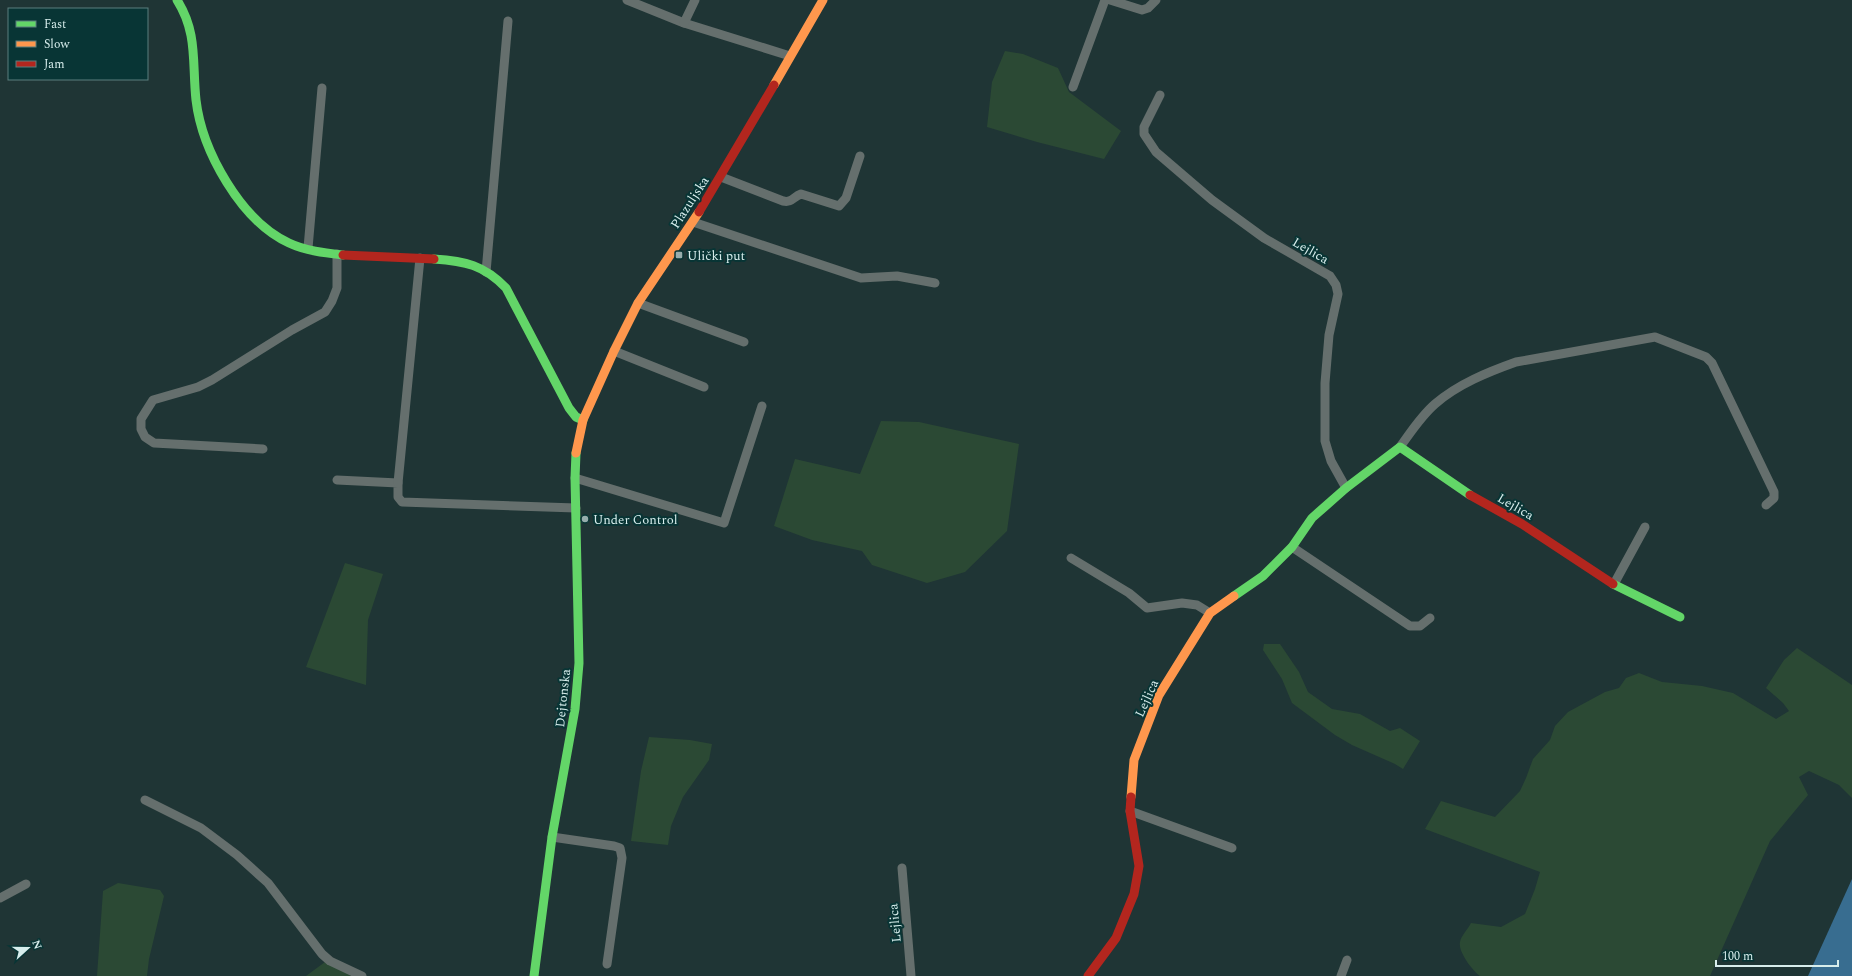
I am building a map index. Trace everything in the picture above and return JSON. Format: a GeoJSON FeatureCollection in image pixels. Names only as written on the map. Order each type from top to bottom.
{"type":"FeatureCollection","features":[{"type":"Feature","properties":{"kind":"street"},"geometry":{"type":"LineString","coordinates":[[177,0],[182,6],[191,30],[194,54],[196,100],[202,131],[210,154],[241,202],[258,221],[278,237],[293,245],[337,254],[468,262],[483,268],[506,288],[569,408],[576,416],[583,420]]}},
{"type":"Feature","properties":{"kind":"street"},"geometry":{"type":"LineString","coordinates":[[627,0],[684,23],[790,56]]}},
{"type":"Feature","properties":{"kind":"street"},"geometry":{"type":"LineString","coordinates":[[684,23],[695,0]]}},
{"type":"Feature","properties":{"kind":"street","name":"Plazuljska"},"geometry":{"type":"LineString","coordinates":[[583,420],[638,302],[693,222],[721,177],[823,0]]}},
{"type":"Feature","properties":{"kind":"street"},"geometry":{"type":"LineString","coordinates":[[1073,87],[1105,0]]}},
{"type":"Feature","properties":{"kind":"street"},"geometry":{"type":"LineString","coordinates":[[1110,0],[1142,10],[1148,8],[1156,0]]}},
{"type":"Feature","properties":{"kind":"street"},"geometry":{"type":"LineString","coordinates":[[486,272],[508,21]]}},
{"type":"Feature","properties":{"kind":"street"},"geometry":{"type":"LineString","coordinates":[[308,248],[322,88]]}},
{"type":"Feature","properties":{"kind":"street","name":"Lejlica"},"geometry":{"type":"LineString","coordinates":[[1160,95],[1144,127],[1144,134],[1156,152],[1212,200],[1264,238],[1330,276],[1336,285],[1338,294],[1330,335],[1325,383],[1325,441],[1331,460],[1346,488]]}},
{"type":"Feature","properties":{"kind":"street"},"geometry":{"type":"LineString","coordinates":[[721,177],[783,201],[788,202],[801,194],[839,206],[846,198],[860,156]]}},
{"type":"Feature","properties":{"kind":"street"},"geometry":{"type":"LineString","coordinates":[[693,222],[861,278],[897,276],[935,283]]}},
{"type":"Feature","properties":{"kind":"street"},"geometry":{"type":"LineString","coordinates":[[263,449],[154,443],[145,437],[141,429],[141,419],[153,400],[198,387],[212,380],[292,330],[325,312],[332,301],[337,288],[337,254]]}},
{"type":"Feature","properties":{"kind":"street"},"geometry":{"type":"LineString","coordinates":[[420,258],[398,483],[398,497],[402,502],[576,508]]}},
{"type":"Feature","properties":{"kind":"street"},"geometry":{"type":"LineString","coordinates":[[638,302],[744,342]]}},
{"type":"Feature","properties":{"kind":"street"},"geometry":{"type":"LineString","coordinates":[[1400,447],[1420,419],[1435,404],[1463,385],[1495,369],[1516,362],[1655,337],[1706,357],[1712,363],[1774,492],[1774,498],[1766,505]]}},
{"type":"Feature","properties":{"kind":"street"},"geometry":{"type":"LineString","coordinates":[[614,351],[704,387]]}},
{"type":"Feature","properties":{"kind":"street"},"geometry":{"type":"LineString","coordinates":[[574,478],[724,523],[762,406]]}},
{"type":"Feature","properties":{"kind":"street","name":"Dejtonska"},"geometry":{"type":"LineString","coordinates":[[534,976],[552,837],[570,746],[575,709],[579,663],[574,478],[576,454],[583,420]]}},
{"type":"Feature","properties":{"kind":"street","name":"Lejlica"},"geometry":{"type":"LineString","coordinates":[[1088,976],[1116,938],[1134,894],[1139,866],[1130,810],[1134,760],[1159,695],[1210,613],[1263,576],[1292,547],[1312,518],[1346,488],[1400,447],[1468,494],[1522,524],[1614,584],[1680,618]]}},
{"type":"Feature","properties":{"kind":"street"},"geometry":{"type":"LineString","coordinates":[[337,480],[398,483]]}},
{"type":"Feature","properties":{"kind":"street"},"geometry":{"type":"LineString","coordinates":[[1614,584],[1645,527]]}},
{"type":"Feature","properties":{"kind":"street"},"geometry":{"type":"LineString","coordinates":[[1292,547],[1410,626],[1420,626],[1430,618]]}},
{"type":"Feature","properties":{"kind":"street"},"geometry":{"type":"LineString","coordinates":[[1071,558],[1129,593],[1147,608],[1182,603],[1196,605],[1210,613]]}},
{"type":"Feature","properties":{"kind":"street"},"geometry":{"type":"LineString","coordinates":[[145,800],[201,828],[237,855],[268,882],[322,954],[330,961],[362,976]]}},
{"type":"Feature","properties":{"kind":"street"},"geometry":{"type":"LineString","coordinates":[[1130,810],[1232,848]]}},
{"type":"Feature","properties":{"kind":"street"},"geometry":{"type":"LineString","coordinates":[[552,837],[620,848],[622,858],[607,964]]}},
{"type":"Feature","properties":{"kind":"street","name":"Lejlica"},"geometry":{"type":"LineString","coordinates":[[902,868],[911,976]]}},
{"type":"Feature","properties":{"kind":"street"},"geometry":{"type":"LineString","coordinates":[[0,898],[26,884]]}},
{"type":"Feature","properties":{"kind":"street"},"geometry":{"type":"LineString","coordinates":[[1341,976],[1347,960]]}},
{"type":"Feature","properties":{"kind":"green space"},"geometry":{"type":"Polygon","coordinates":[[[1005,51],[1023,54],[1058,68],[1069,92],[1121,131],[1104,159],[1037,142],[987,127],[992,82],[1005,51]]]}},
{"type":"Feature","properties":{"kind":"green space"},"geometry":{"type":"Polygon","coordinates":[[[881,421],[919,422],[1019,444],[1007,531],[965,572],[927,583],[872,565],[862,551],[812,540],[774,526],[795,459],[860,474],[881,421]]]}},
{"type":"Feature","properties":{"kind":"green space"},"geometry":{"type":"Polygon","coordinates":[[[345,563],[383,574],[368,620],[366,685],[306,667],[345,563]]]}},
{"type":"Feature","properties":{"kind":"green space"},"geometry":{"type":"Polygon","coordinates":[[[1264,644],[1280,644],[1299,672],[1308,692],[1332,709],[1360,714],[1390,731],[1400,728],[1420,741],[1403,769],[1352,745],[1335,735],[1292,703],[1282,679],[1263,650],[1264,644]]]}},
{"type":"Feature","properties":{"kind":"green space"},"geometry":{"type":"Polygon","coordinates":[[[1797,648],[1852,685],[1852,798],[1839,785],[1809,771],[1799,777],[1808,795],[1770,841],[1710,976],[1480,976],[1477,974],[1461,951],[1460,942],[1463,935],[1471,923],[1501,927],[1525,914],[1540,872],[1425,829],[1441,801],[1495,817],[1520,791],[1533,759],[1550,740],[1555,726],[1568,712],[1605,692],[1619,688],[1626,678],[1639,673],[1662,682],[1702,686],[1733,693],[1776,719],[1789,711],[1783,703],[1766,688],[1784,660],[1797,648]]]}},
{"type":"Feature","properties":{"kind":"green space"},"geometry":{"type":"Polygon","coordinates":[[[649,737],[690,740],[712,744],[709,760],[683,797],[671,826],[668,845],[631,841],[641,771],[649,737]]]}},
{"type":"Feature","properties":{"kind":"green space"},"geometry":{"type":"Polygon","coordinates":[[[118,883],[160,890],[164,896],[149,959],[147,976],[97,976],[103,891],[118,883]]]}},
{"type":"Feature","properties":{"kind":"green space"},"geometry":{"type":"Polygon","coordinates":[[[325,962],[353,976],[306,976],[325,962]]]}},
{"type":"Feature","properties":{"kind":"water"},"geometry":{"type":"Polygon","coordinates":[[[1852,879],[1852,976],[1808,976],[1852,879]]]}},
{"type":"Feature","properties":{"kind":"traffic: fast"},"geometry":{"type":"LineString","coordinates":[[177,0],[184,12],[191,36],[196,100],[206,141],[215,162],[240,202],[255,219],[271,233],[289,243],[309,250],[343,255]]}},
{"type":"Feature","properties":{"kind":"traffic: fast"},"geometry":{"type":"LineString","coordinates":[[434,259],[465,263],[482,269],[498,280],[506,288],[569,408],[576,417],[583,420]]}},
{"type":"Feature","properties":{"kind":"traffic: fast"},"geometry":{"type":"LineString","coordinates":[[1234,596],[1263,576],[1292,547],[1312,518],[1346,488],[1400,447],[1470,495]]}},
{"type":"Feature","properties":{"kind":"traffic: fast"},"geometry":{"type":"LineString","coordinates":[[534,976],[552,837],[575,709],[579,663],[575,478],[576,453]]}},
{"type":"Feature","properties":{"kind":"traffic: fast"},"geometry":{"type":"LineString","coordinates":[[1613,584],[1680,617]]}},
{"type":"Feature","properties":{"kind":"traffic: slow"},"geometry":{"type":"LineString","coordinates":[[774,85],[823,0]]}},
{"type":"Feature","properties":{"kind":"traffic: slow"},"geometry":{"type":"LineString","coordinates":[[576,453],[583,420],[614,351],[638,303],[699,212]]}},
{"type":"Feature","properties":{"kind":"traffic: slow"},"geometry":{"type":"LineString","coordinates":[[1131,797],[1134,760],[1159,695],[1210,613],[1234,596]]}},
{"type":"Feature","properties":{"kind":"traffic: jam"},"geometry":{"type":"LineString","coordinates":[[699,212],[774,85]]}},
{"type":"Feature","properties":{"kind":"traffic: jam"},"geometry":{"type":"LineString","coordinates":[[343,255],[434,259]]}},
{"type":"Feature","properties":{"kind":"traffic: jam"},"geometry":{"type":"LineString","coordinates":[[1470,495],[1522,524],[1613,584]]}},
{"type":"Feature","properties":{"kind":"traffic: jam"},"geometry":{"type":"LineString","coordinates":[[1088,976],[1116,938],[1134,894],[1139,866],[1130,811],[1131,797]]}},
{"type":"Feature","properties":{"kind":"place","name":"Ulički put"},"geometry":{"type":"Point","coordinates":[679,255]}},
{"type":"Feature","properties":{"kind":"place","name":"Under Control"},"geometry":{"type":"Point","coordinates":[585,519]}}]}
